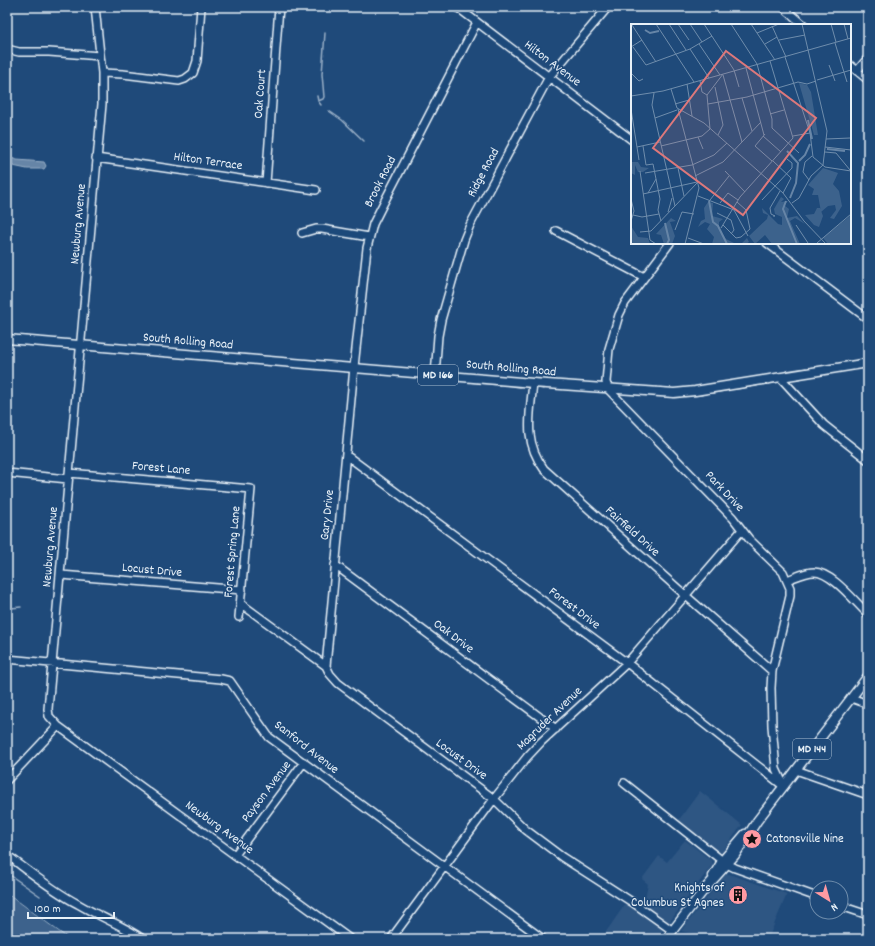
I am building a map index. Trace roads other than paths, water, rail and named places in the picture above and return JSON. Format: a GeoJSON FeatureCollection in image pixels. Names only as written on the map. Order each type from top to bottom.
{"type":"FeatureCollection","features":[{"type":"Feature","properties":{"kind":"main road","name":"South Rolling Road"},"geometry":{"type":"LineString","coordinates":[[7,339],[533,383],[674,392],[695,391],[868,363]]}},
{"type":"Feature","properties":{"kind":"main road","name":"MD 144"},"geometry":{"type":"LineString","coordinates":[[666,939],[725,863],[741,847],[757,821],[868,676]]}},
{"type":"Feature","properties":{"kind":"street","name":"Newburg Avenue"},"geometry":{"type":"LineString","coordinates":[[95,7],[102,73],[102,104],[48,709],[49,716],[58,726],[350,939]]}},
{"type":"Feature","properties":{"kind":"street"},"geometry":{"type":"LineString","coordinates":[[102,73],[179,81],[190,77],[196,68],[201,7]]}},
{"type":"Feature","properties":{"kind":"street","name":"Oak Court"},"geometry":{"type":"LineString","coordinates":[[266,183],[280,7]]}},
{"type":"Feature","properties":{"kind":"street","name":"Hilton Avenue"},"geometry":{"type":"LineString","coordinates":[[457,7],[631,139]]}},
{"type":"Feature","properties":{"kind":"street","name":"Ridge Road"},"geometry":{"type":"LineString","coordinates":[[435,375],[438,336],[441,320],[464,240],[475,215],[549,77],[608,7]]}},
{"type":"Feature","properties":{"kind":"street"},"geometry":{"type":"LineString","coordinates":[[784,7],[803,24]]}},
{"type":"Feature","properties":{"kind":"street","name":"Brook Road"},"geometry":{"type":"LineString","coordinates":[[354,367],[369,237],[380,210],[477,22]]}},
{"type":"Feature","properties":{"kind":"street"},"geometry":{"type":"LineString","coordinates":[[7,49],[19,52],[49,52],[100,56]]}},
{"type":"Feature","properties":{"kind":"street"},"geometry":{"type":"LineString","coordinates":[[857,70],[868,58]]}},
{"type":"Feature","properties":{"kind":"street"},"geometry":{"type":"LineString","coordinates":[[851,66],[868,80]]}},
{"type":"Feature","properties":{"kind":"street","name":"Hilton Terrace"},"geometry":{"type":"LineString","coordinates":[[96,158],[316,190]]}},
{"type":"Feature","properties":{"kind":"street"},"geometry":{"type":"LineString","coordinates":[[302,233],[322,229],[369,237]]}},
{"type":"Feature","properties":{"kind":"street"},"geometry":{"type":"LineString","coordinates":[[556,231],[644,277]]}},
{"type":"Feature","properties":{"kind":"street"},"geometry":{"type":"LineString","coordinates":[[608,388],[606,382],[609,349],[618,315],[625,303],[669,244]]}},
{"type":"Feature","properties":{"kind":"street"},"geometry":{"type":"LineString","coordinates":[[768,244],[868,319]]}},
{"type":"Feature","properties":{"kind":"street","name":"Gary Drive"},"geometry":{"type":"LineString","coordinates":[[326,666],[354,367]]}},
{"type":"Feature","properties":{"kind":"street"},"geometry":{"type":"LineString","coordinates":[[780,377],[824,425],[868,460]]}},
{"type":"Feature","properties":{"kind":"street","name":"Fairfield Drive"},"geometry":{"type":"LineString","coordinates":[[533,383],[529,429],[530,440],[538,461],[551,477],[772,671]]}},
{"type":"Feature","properties":{"kind":"street","name":"Park Drive"},"geometry":{"type":"LineString","coordinates":[[608,388],[733,518],[762,552],[783,572],[787,580]]}},
{"type":"Feature","properties":{"kind":"street","name":"Forest Drive"},"geometry":{"type":"LineString","coordinates":[[346,455],[627,663],[784,786]]}},
{"type":"Feature","properties":{"kind":"street","name":"Forest Lane"},"geometry":{"type":"LineString","coordinates":[[7,473],[251,489]]}},
{"type":"Feature","properties":{"kind":"street","name":"Forest Spring Lane"},"geometry":{"type":"LineString","coordinates":[[239,617],[251,489]]}},
{"type":"Feature","properties":{"kind":"street","name":"Magruder Avenue"},"geometry":{"type":"LineString","coordinates":[[391,939],[494,799],[527,757],[627,663],[742,530]]}},
{"type":"Feature","properties":{"kind":"street","name":"Oak Drive"},"geometry":{"type":"LineString","coordinates":[[335,565],[556,729]]}},
{"type":"Feature","properties":{"kind":"street"},"geometry":{"type":"LineString","coordinates":[[784,786],[776,768],[770,700],[772,671],[788,606],[790,588],[787,580],[808,573],[821,573],[834,581],[868,614]]}},
{"type":"Feature","properties":{"kind":"street","name":"Locust Drive"},"geometry":{"type":"LineString","coordinates":[[61,575],[242,590]]}},
{"type":"Feature","properties":{"kind":"street","name":"Locust Drive"},"geometry":{"type":"LineString","coordinates":[[240,603],[326,666],[330,674],[338,683],[494,799],[526,830],[562,857],[632,902],[673,931]]}},
{"type":"Feature","properties":{"kind":"street","name":"Sanford Avenue"},"geometry":{"type":"LineString","coordinates":[[7,659],[226,679],[232,684],[269,737],[543,939]]}},
{"type":"Feature","properties":{"kind":"street"},"geometry":{"type":"LineString","coordinates":[[851,698],[868,704]]}},
{"type":"Feature","properties":{"kind":"street"},"geometry":{"type":"LineString","coordinates":[[7,780],[58,726]]}},
{"type":"Feature","properties":{"kind":"street","name":"Payson Avenue"},"geometry":{"type":"LineString","coordinates":[[235,855],[304,762]]}},
{"type":"Feature","properties":{"kind":"street"},"geometry":{"type":"LineString","coordinates":[[796,770],[868,795]]}},
{"type":"Feature","properties":{"kind":"street"},"geometry":{"type":"LineString","coordinates":[[624,783],[725,863],[747,873],[809,894]]}},
{"type":"Feature","properties":{"kind":"street"},"geometry":{"type":"LineString","coordinates":[[7,855],[66,898],[115,922],[143,939]]}},
{"type":"Feature","properties":{"kind":"street"},"geometry":{"type":"LineString","coordinates":[[849,909],[868,915]]}},
{"type":"Feature","properties":{"kind":"waterway"},"geometry":{"type":"LineString","coordinates":[[318,101],[324,97],[322,74],[325,33]]}},
{"type":"Feature","properties":{"kind":"waterway"},"geometry":{"type":"LineString","coordinates":[[317,96],[321,105]]}},
{"type":"Feature","properties":{"kind":"waterway"},"geometry":{"type":"LineString","coordinates":[[329,111],[342,120],[364,141]]}},
{"type":"Feature","properties":{"kind":"waterway"},"geometry":{"type":"LineString","coordinates":[[786,371],[806,368]]}},
{"type":"Feature","properties":{"kind":"waterway"},"geometry":{"type":"LineString","coordinates":[[428,378],[439,379]]}},
{"type":"Feature","properties":{"kind":"waterway"},"geometry":{"type":"LineString","coordinates":[[468,382],[500,385]]}},
{"type":"Feature","properties":{"kind":"waterway"},"geometry":{"type":"LineString","coordinates":[[761,385],[775,383]]}},
{"type":"Feature","properties":{"kind":"waterway"},"geometry":{"type":"LineString","coordinates":[[505,385],[520,387]]}},
{"type":"Feature","properties":{"kind":"waterway"},"geometry":{"type":"LineString","coordinates":[[736,389],[757,386]]}},
{"type":"Feature","properties":{"kind":"waterway"},"geometry":{"type":"LineString","coordinates":[[539,388],[543,389]]}},
{"type":"Feature","properties":{"kind":"waterway"},"geometry":{"type":"LineString","coordinates":[[713,393],[730,390]]}},
{"type":"Feature","properties":{"kind":"waterway"},"geometry":{"type":"LineString","coordinates":[[685,396],[702,395]]}},
{"type":"Feature","properties":{"kind":"waterway"},"geometry":{"type":"LineString","coordinates":[[7,606],[11,608],[21,607]]}},
{"type":"Feature","properties":{"kind":"waterway"},"geometry":{"type":"LineString","coordinates":[[7,873],[40,896]]}},
{"type":"Feature","properties":{"kind":"place","name":"Catonsville Nine"},"geometry":{"type":"Point","coordinates":[752,839]}},
{"type":"Feature","properties":{"kind":"place","name":"Knights of Columbus St Agnes"},"geometry":{"type":"Point","coordinates":[738,895]}}]}
